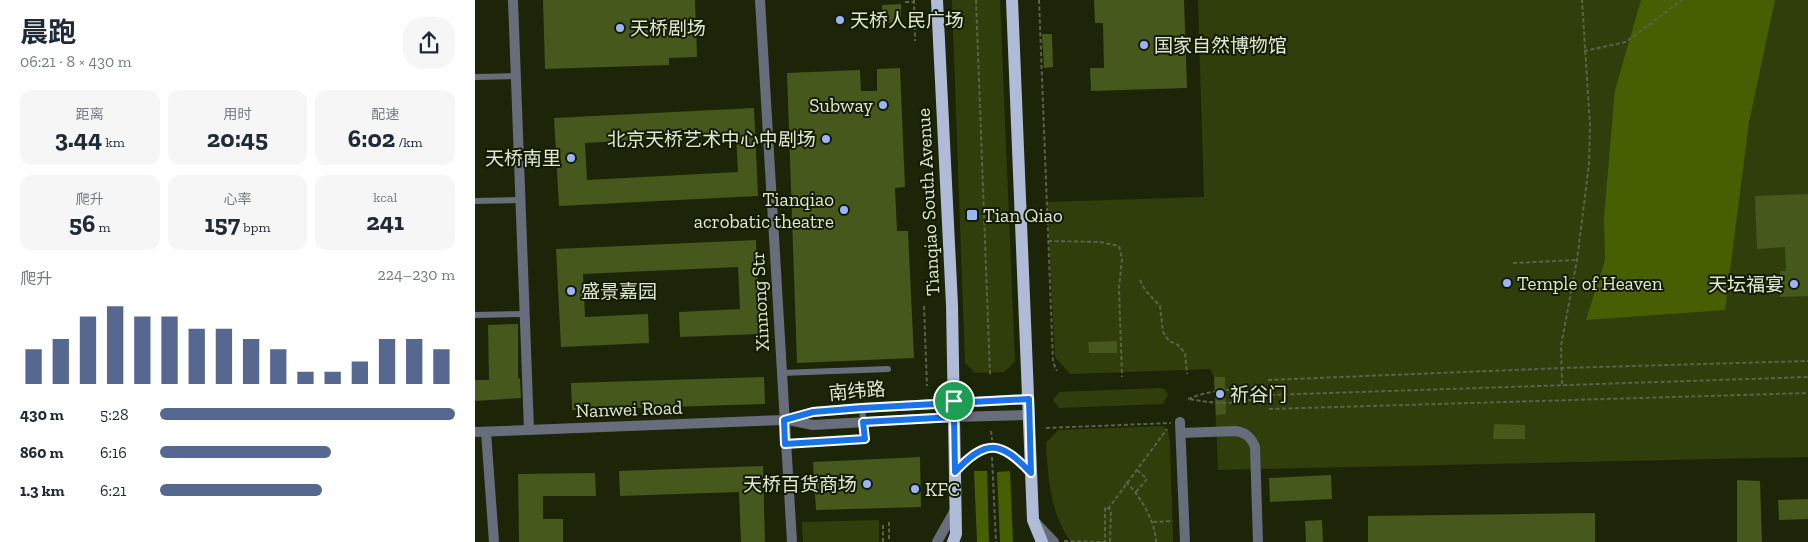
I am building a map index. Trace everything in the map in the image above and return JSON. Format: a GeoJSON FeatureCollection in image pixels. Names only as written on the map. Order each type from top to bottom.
{"type":"FeatureCollection","features":[{"type":"Feature","properties":{"kind":"main road","name":"Tianqiao South Avenue"},"geometry":{"type":"LineString","coordinates":[[937,0],[952,305],[956,534],[953,542]]}},
{"type":"Feature","properties":{"kind":"main road"},"geometry":{"type":"LineString","coordinates":[[1012,0],[1033,520],[1050,542]]}},
{"type":"Feature","properties":{"kind":"street"},"geometry":{"type":"LineString","coordinates":[[513,0],[529,430]]}},
{"type":"Feature","properties":{"kind":"street","name":"Xinnong Str"},"geometry":{"type":"LineString","coordinates":[[760,0],[792,542]]}},
{"type":"Feature","properties":{"kind":"street","name":"南纬路"},"geometry":{"type":"LineString","coordinates":[[784,420],[813,412],[954,401],[1029,399]]}},
{"type":"Feature","properties":{"kind":"street","name":"南纬路"},"geometry":{"type":"LineString","coordinates":[[784,420],[813,425],[1029,415]]}},
{"type":"Feature","properties":{"kind":"street","name":"Nanwei Road"},"geometry":{"type":"LineString","coordinates":[[480,432],[784,420]]}},
{"type":"Feature","properties":{"kind":"street"},"geometry":{"type":"LineString","coordinates":[[1180,422],[1185,542]]}},
{"type":"Feature","properties":{"kind":"street"},"geometry":{"type":"LineString","coordinates":[[1181,433],[1236,431],[1244,433],[1251,439],[1255,447],[1258,542]]}},
{"type":"Feature","properties":{"kind":"street"},"geometry":{"type":"LineString","coordinates":[[480,432],[494,542]]}},
{"type":"Feature","properties":{"kind":"street"},"geometry":{"type":"LineString","coordinates":[[937,542],[955,510]]}},
{"type":"Feature","properties":{"kind":"lane"},"geometry":{"type":"LineString","coordinates":[[475,77],[515,76]]}},
{"type":"Feature","properties":{"kind":"lane"},"geometry":{"type":"LineString","coordinates":[[475,201],[520,200]]}},
{"type":"Feature","properties":{"kind":"lane"},"geometry":{"type":"LineString","coordinates":[[475,315],[525,314]]}},
{"type":"Feature","properties":{"kind":"lane"},"geometry":{"type":"LineString","coordinates":[[781,373],[889,369]]}},
{"type":"Feature","properties":{"kind":"lane"},"geometry":{"type":"LineString","coordinates":[[785,444],[865,439],[862,408]]}},
{"type":"Feature","properties":{"kind":"lane"},"geometry":{"type":"LineString","coordinates":[[955,472],[977,452],[992,446],[1006,450],[1031,473]]}},
{"type":"Feature","properties":{"kind":"path"},"geometry":{"type":"LineString","coordinates":[[976,0],[990,375]]}},
{"type":"Feature","properties":{"kind":"path"},"geometry":{"type":"LineString","coordinates":[[1039,0],[1047,241],[1053,362],[1057,371]]}},
{"type":"Feature","properties":{"kind":"path"},"geometry":{"type":"LineString","coordinates":[[1562,384],[1561,346],[1577,260],[1589,164],[1590,126],[1582,0]]}},
{"type":"Feature","properties":{"kind":"path"},"geometry":{"type":"LineString","coordinates":[[1584,51],[1626,42],[1682,0]]}},
{"type":"Feature","properties":{"kind":"path"},"geometry":{"type":"LineString","coordinates":[[905,2],[914,1],[915,41]]}},
{"type":"Feature","properties":{"kind":"path"},"geometry":{"type":"LineString","coordinates":[[1047,241],[1100,242],[1119,246],[1122,259],[1119,288],[1121,377]]}},
{"type":"Feature","properties":{"kind":"path"},"geometry":{"type":"LineString","coordinates":[[1513,263],[1577,260]]}},
{"type":"Feature","properties":{"kind":"path"},"geometry":{"type":"LineString","coordinates":[[1140,280],[1145,290],[1160,306],[1166,337],[1169,341],[1178,345],[1185,353],[1187,374]]}},
{"type":"Feature","properties":{"kind":"path"},"geometry":{"type":"LineString","coordinates":[[924,306],[927,386]]}},
{"type":"Feature","properties":{"kind":"path"},"geometry":{"type":"LineString","coordinates":[[1268,380],[1562,368],[1808,361]]}},
{"type":"Feature","properties":{"kind":"path"},"geometry":{"type":"LineString","coordinates":[[1269,395],[1248,389],[1210,390],[1189,399],[1211,404],[1249,402],[1269,395],[1808,377]]}},
{"type":"Feature","properties":{"kind":"path"},"geometry":{"type":"LineString","coordinates":[[1269,409],[1808,393]]}},
{"type":"Feature","properties":{"kind":"path"},"geometry":{"type":"LineString","coordinates":[[1046,428],[1180,422]]}},
{"type":"Feature","properties":{"kind":"path"},"geometry":{"type":"LineString","coordinates":[[1050,542],[1105,542],[1105,507],[1108,509],[1126,482],[1167,429]]}},
{"type":"Feature","properties":{"kind":"path"},"geometry":{"type":"LineString","coordinates":[[991,431],[996,542]]}},
{"type":"Feature","properties":{"kind":"path"},"geometry":{"type":"LineString","coordinates":[[1136,470],[1147,478],[1136,492]]}},
{"type":"Feature","properties":{"kind":"path"},"geometry":{"type":"LineString","coordinates":[[1126,482],[1136,492],[1143,508],[1153,522],[1156,529],[1156,542]]}},
{"type":"Feature","properties":{"kind":"path"},"geometry":{"type":"LineString","coordinates":[[1108,509],[1111,510],[1110,542]]}},
{"type":"Feature","properties":{"kind":"path"},"geometry":{"type":"LineString","coordinates":[[1153,522],[1175,521]]}},
{"type":"Feature","properties":{"kind":"path"},"geometry":{"type":"LineString","coordinates":[[889,522],[889,539]]}},
{"type":"Feature","properties":{"kind":"path"},"geometry":{"type":"LineString","coordinates":[[883,523],[883,542]]}},
{"type":"Feature","properties":{"kind":"green space"},"geometry":{"type":"Polygon","coordinates":[[[952,0],[1000,0],[1015,362],[1004,372],[975,373],[965,363],[952,0]]]}},
{"type":"Feature","properties":{"kind":"green space","name":"Temple of Heaven"},"geometry":{"type":"Polygon","coordinates":[[[1198,0],[1808,0],[1808,457],[1218,470],[1214,377],[1210,369],[1070,374],[1055,357],[1047,202],[1204,197],[1198,0]]]}},
{"type":"Feature","properties":{"kind":"green space"},"geometry":{"type":"Polygon","coordinates":[[[1641,0],[1775,0],[1749,122],[1725,310],[1586,320],[1605,260],[1604,217],[1615,90],[1641,0]]]}},
{"type":"Feature","properties":{"kind":"green space"},"geometry":{"type":"Polygon","coordinates":[[[1161,388],[1168,395],[1163,404],[1059,408],[1053,400],[1059,392],[1161,388]]]}},
{"type":"Feature","properties":{"kind":"green space"},"geometry":{"type":"Polygon","coordinates":[[[1164,426],[1168,430],[1170,443],[1173,542],[1071,542],[1054,507],[1049,482],[1046,443],[1058,430],[1164,426]]]}},
{"type":"Feature","properties":{"kind":"green space"},"geometry":{"type":"Polygon","coordinates":[[[974,471],[987,471],[989,542],[977,542],[974,471]]]}},
{"type":"Feature","properties":{"kind":"green space"},"geometry":{"type":"Polygon","coordinates":[[[1010,471],[1013,542],[1000,542],[997,472],[1010,471]]]}},
{"type":"Feature","properties":{"kind":"green space"},"geometry":{"type":"Polygon","coordinates":[[[879,520],[879,542],[803,542],[802,522],[879,520]]]}},
{"type":"Feature","properties":{"kind":"building","name":"天桥剧场"},"geometry":{"type":"Polygon","coordinates":[[[543,0],[695,0],[697,57],[669,58],[669,65],[545,69],[543,0]]]}},
{"type":"Feature","properties":{"kind":"building","name":"国家自然博物馆"},"geometry":{"type":"Polygon","coordinates":[[[1094,0],[1184,0],[1187,88],[1091,91],[1090,68],[1104,68],[1103,23],[1095,23],[1094,0]]]}},
{"type":"Feature","properties":{"kind":"building"},"geometry":{"type":"Polygon","coordinates":[[[901,4],[901,22],[883,23],[882,5],[901,4]]]}},
{"type":"Feature","properties":{"kind":"building"},"geometry":{"type":"Polygon","coordinates":[[[1042,34],[1052,34],[1053,67],[1044,68],[1042,34]]]}},
{"type":"Feature","properties":{"kind":"building","name":"Tianqiao acrobatic theatre"},"geometry":{"type":"Polygon","coordinates":[[[900,68],[905,187],[895,188],[897,231],[908,231],[914,358],[797,363],[787,73],[860,70],[861,91],[877,91],[877,69],[900,68]]]}},
{"type":"Feature","properties":{"kind":"building","name":"天桥南里"},"geometry":{"type":"Polygon","coordinates":[[[754,108],[758,196],[559,206],[554,118],[754,108]],[[736,135],[585,143],[587,180],[738,172],[736,135]]]}},
{"type":"Feature","properties":{"kind":"building"},"geometry":{"type":"Polygon","coordinates":[[[1808,194],[1808,296],[1780,297],[1780,271],[1786,271],[1785,247],[1757,249],[1755,196],[1808,194]]]}},
{"type":"Feature","properties":{"kind":"building","name":"盛景嘉园"},"geometry":{"type":"Polygon","coordinates":[[[756,240],[760,334],[680,337],[679,312],[740,309],[738,267],[583,274],[585,317],[648,314],[649,343],[561,347],[556,249],[756,240]]]}},
{"type":"Feature","properties":{"kind":"building"},"geometry":{"type":"Polygon","coordinates":[[[518,324],[518,379],[520,378],[521,398],[475,401],[475,380],[489,380],[488,325],[518,324]]]}},
{"type":"Feature","properties":{"kind":"building"},"geometry":{"type":"Polygon","coordinates":[[[1117,341],[1117,353],[1089,353],[1088,342],[1117,341]]]}},
{"type":"Feature","properties":{"kind":"building"},"geometry":{"type":"Polygon","coordinates":[[[764,377],[765,404],[572,410],[571,383],[764,377]]]}},
{"type":"Feature","properties":{"kind":"building","name":"祈谷门"},"geometry":{"type":"Polygon","coordinates":[[[1214,377],[1225,377],[1226,414],[1216,415],[1214,377]]]}},
{"type":"Feature","properties":{"kind":"building"},"geometry":{"type":"Polygon","coordinates":[[[1494,424],[1525,425],[1525,439],[1493,439],[1494,424]]]}},
{"type":"Feature","properties":{"kind":"building","name":"天桥百货商场"},"geometry":{"type":"Polygon","coordinates":[[[920,457],[921,507],[816,510],[813,462],[920,457]]]}},
{"type":"Feature","properties":{"kind":"building"},"geometry":{"type":"Polygon","coordinates":[[[763,466],[765,542],[741,542],[739,492],[620,496],[619,471],[763,466]]]}},
{"type":"Feature","properties":{"kind":"building"},"geometry":{"type":"Polygon","coordinates":[[[595,473],[596,496],[543,496],[543,519],[563,519],[563,542],[519,542],[518,474],[595,473]]]}},
{"type":"Feature","properties":{"kind":"building"},"geometry":{"type":"Polygon","coordinates":[[[1331,475],[1332,499],[1270,502],[1269,478],[1331,475]]]}},
{"type":"Feature","properties":{"kind":"building"},"geometry":{"type":"Polygon","coordinates":[[[1737,480],[1760,481],[1762,542],[1737,542],[1737,480]]]}},
{"type":"Feature","properties":{"kind":"building"},"geometry":{"type":"Polygon","coordinates":[[[1808,499],[1808,519],[1779,520],[1778,500],[1808,499]]]}},
{"type":"Feature","properties":{"kind":"building"},"geometry":{"type":"Polygon","coordinates":[[[1595,513],[1595,542],[1368,542],[1368,516],[1595,513]]]}},
{"type":"Feature","properties":{"kind":"building"},"geometry":{"type":"Polygon","coordinates":[[[1322,520],[1323,542],[1306,542],[1305,521],[1322,520]]]}},
{"type":"Feature","properties":{"kind":"place","name":"天桥人民广场"},"geometry":{"type":"Point","coordinates":[840,20]}},
{"type":"Feature","properties":{"kind":"place","name":"天桥剧场"},"geometry":{"type":"Point","coordinates":[620,28]}},
{"type":"Feature","properties":{"kind":"place","name":"国家自然博物馆"},"geometry":{"type":"Point","coordinates":[1144,45]}},
{"type":"Feature","properties":{"kind":"place","name":"Subway"},"geometry":{"type":"Point","coordinates":[883,105]}},
{"type":"Feature","properties":{"kind":"place","name":"北京天桥艺术中心中剧场"},"geometry":{"type":"Point","coordinates":[826,139]}},
{"type":"Feature","properties":{"kind":"place","name":"天桥南里"},"geometry":{"type":"Point","coordinates":[571,158]}},
{"type":"Feature","properties":{"kind":"place","name":"Tianqiao acrobatic theatre"},"geometry":{"type":"Point","coordinates":[844,210]}},
{"type":"Feature","properties":{"kind":"place","name":"Tian Qiao"},"geometry":{"type":"Point","coordinates":[972,215]}},
{"type":"Feature","properties":{"kind":"place","name":"Temple of Heaven"},"geometry":{"type":"Point","coordinates":[1507,283]}},
{"type":"Feature","properties":{"kind":"place","name":"天坛福宴"},"geometry":{"type":"Point","coordinates":[1794,284]}},
{"type":"Feature","properties":{"kind":"place","name":"盛景嘉园"},"geometry":{"type":"Point","coordinates":[571,291]}},
{"type":"Feature","properties":{"kind":"place","name":"祈谷门"},"geometry":{"type":"Point","coordinates":[1220,394]}},
{"type":"Feature","properties":{"kind":"place","name":"天桥百货商场"},"geometry":{"type":"Point","coordinates":[867,484]}},
{"type":"Feature","properties":{"kind":"place","name":"KFC"},"geometry":{"type":"Point","coordinates":[915,489]}},
{"type":"Feature","properties":{"kind":"route"},"geometry":{"type":"LineString","coordinates":[[1029,399],[1031,473],[1016,457],[1006,450],[992,446],[977,452],[955,472],[954,417],[863,422],[865,439],[785,444],[784,420],[813,412],[954,401],[1029,399]]}}]}
